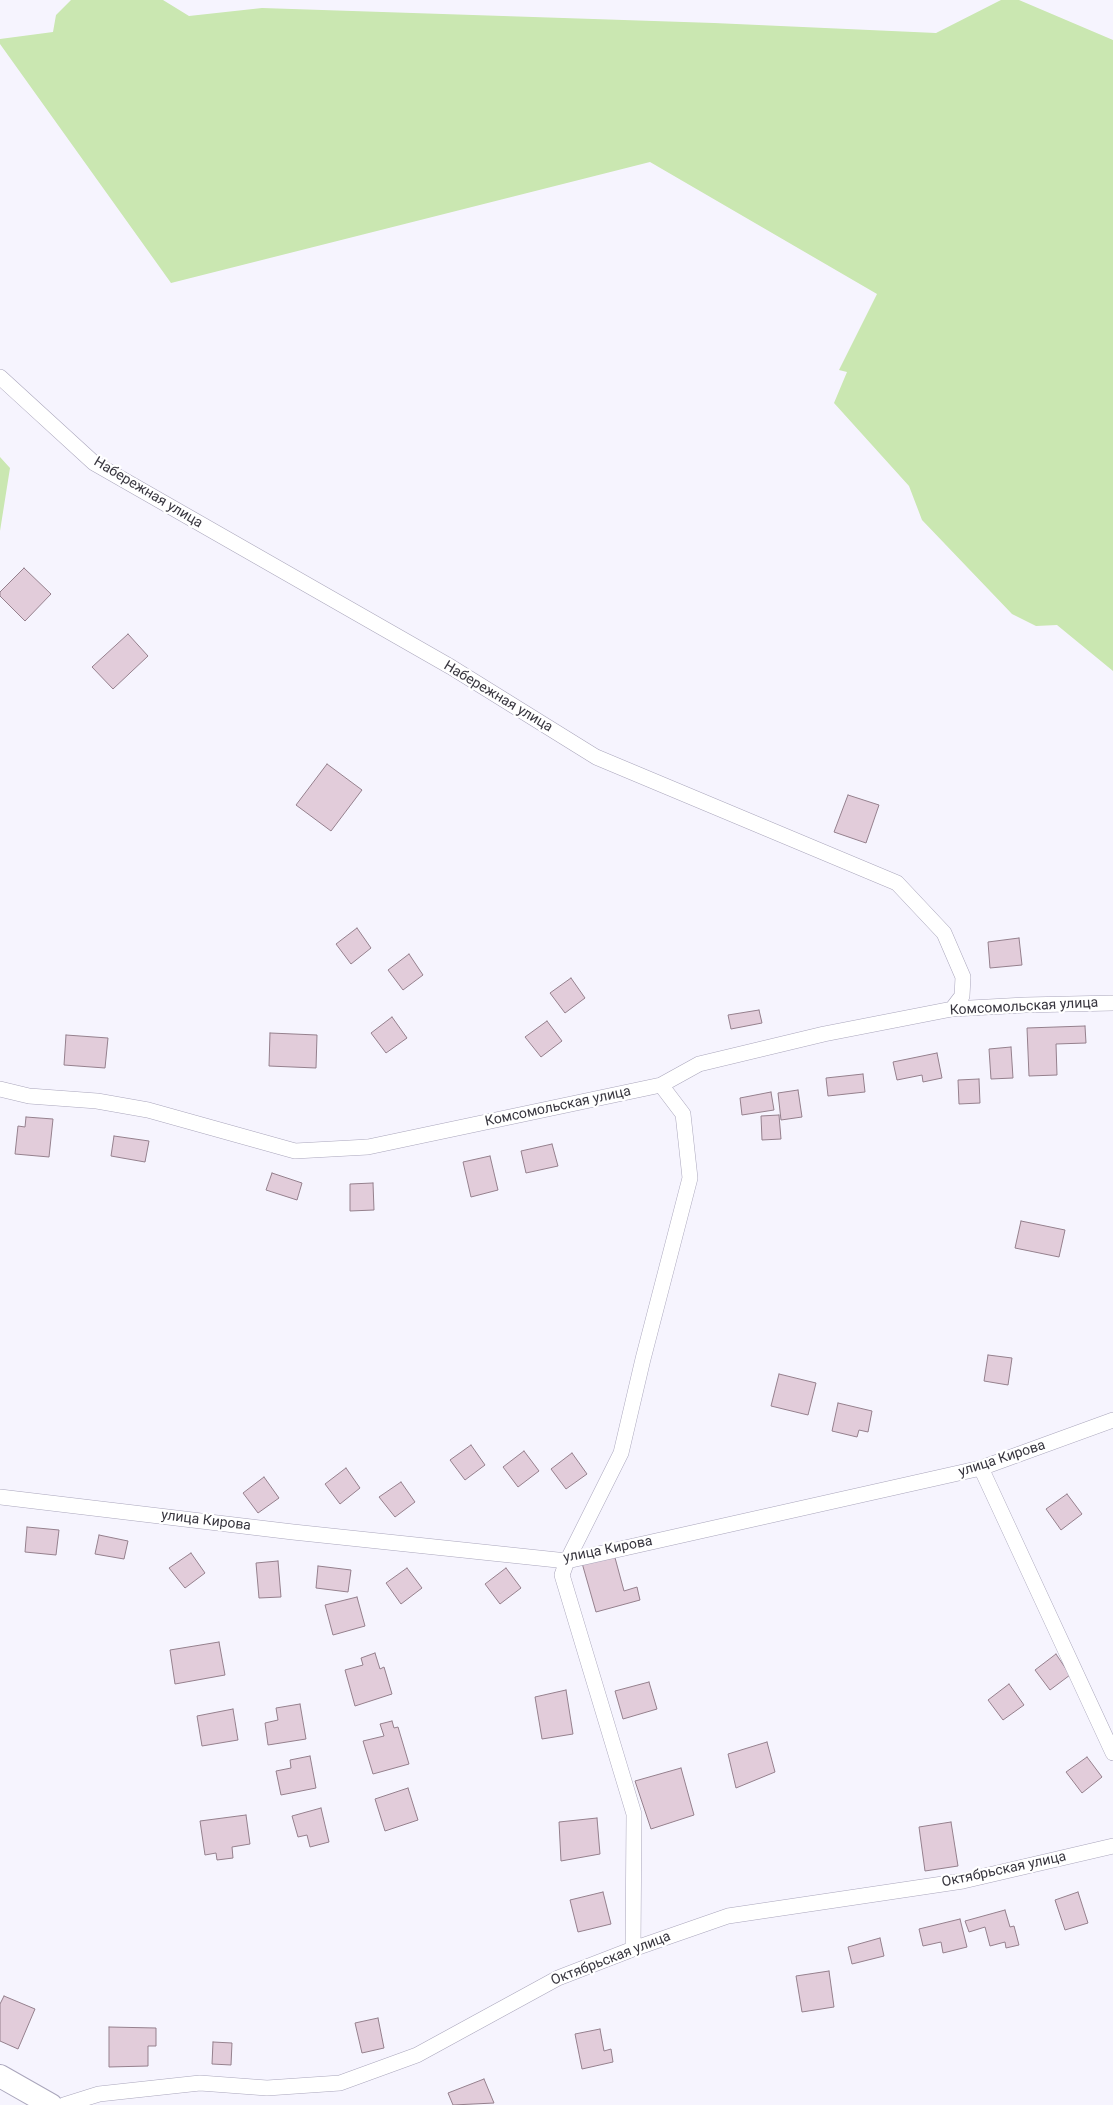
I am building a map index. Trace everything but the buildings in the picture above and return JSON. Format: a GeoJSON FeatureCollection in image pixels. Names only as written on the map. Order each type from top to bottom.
{"type":"FeatureCollection","features":[{"type":"Feature","properties":{"kind":"street","name":"Набережная улица"},"geometry":{"type":"LineString","coordinates":[[0,377],[94,463],[451,667],[596,757],[897,883],[944,933],[960,968],[963,977],[962,996],[952,1009]]}},
{"type":"Feature","properties":{"kind":"street","name":"Комсомольская улица"},"geometry":{"type":"LineString","coordinates":[[0,1089],[29,1096],[98,1101],[148,1110],[296,1151],[368,1147],[661,1085],[699,1064],[824,1034],[952,1009],[1113,1003]]}},
{"type":"Feature","properties":{"kind":"street"},"geometry":{"type":"LineString","coordinates":[[633,1948],[634,1814],[562,1575],[567,1561],[621,1453],[642,1359],[690,1178],[684,1114],[661,1085]]}},
{"type":"Feature","properties":{"kind":"street","name":"улица Кирова"},"geometry":{"type":"LineString","coordinates":[[0,1497],[293,1532],[567,1561],[981,1468],[1113,1420]]}},
{"type":"Feature","properties":{"kind":"street"},"geometry":{"type":"LineString","coordinates":[[981,1468],[1113,1753]]}},
{"type":"Feature","properties":{"kind":"street","name":"Октябрьская улица"},"geometry":{"type":"LineString","coordinates":[[64,2105],[100,2094],[200,2083],[267,2088],[340,2083],[417,2055],[558,1978],[633,1948],[728,1916],[963,1881],[1113,1846]]}},
{"type":"Feature","properties":{"kind":"street"},"geometry":{"type":"LineString","coordinates":[[0,2076],[51,2105]]}},
{"type":"Feature","properties":{"kind":"green space"},"geometry":{"type":"Polygon","coordinates":[[[71,0],[163,0],[189,16],[262,8],[714,23],[936,33],[1001,0],[1019,0],[1113,40],[1113,671],[1057,625],[1036,626],[1012,614],[922,520],[909,486],[834,403],[847,372],[839,370],[877,294],[650,162],[171,283],[0,44],[0,39],[53,32],[56,15],[71,0]]]}},
{"type":"Feature","properties":{"kind":"green space"},"geometry":{"type":"Polygon","coordinates":[[[0,457],[10,468],[0,531],[0,457]]]}}]}
